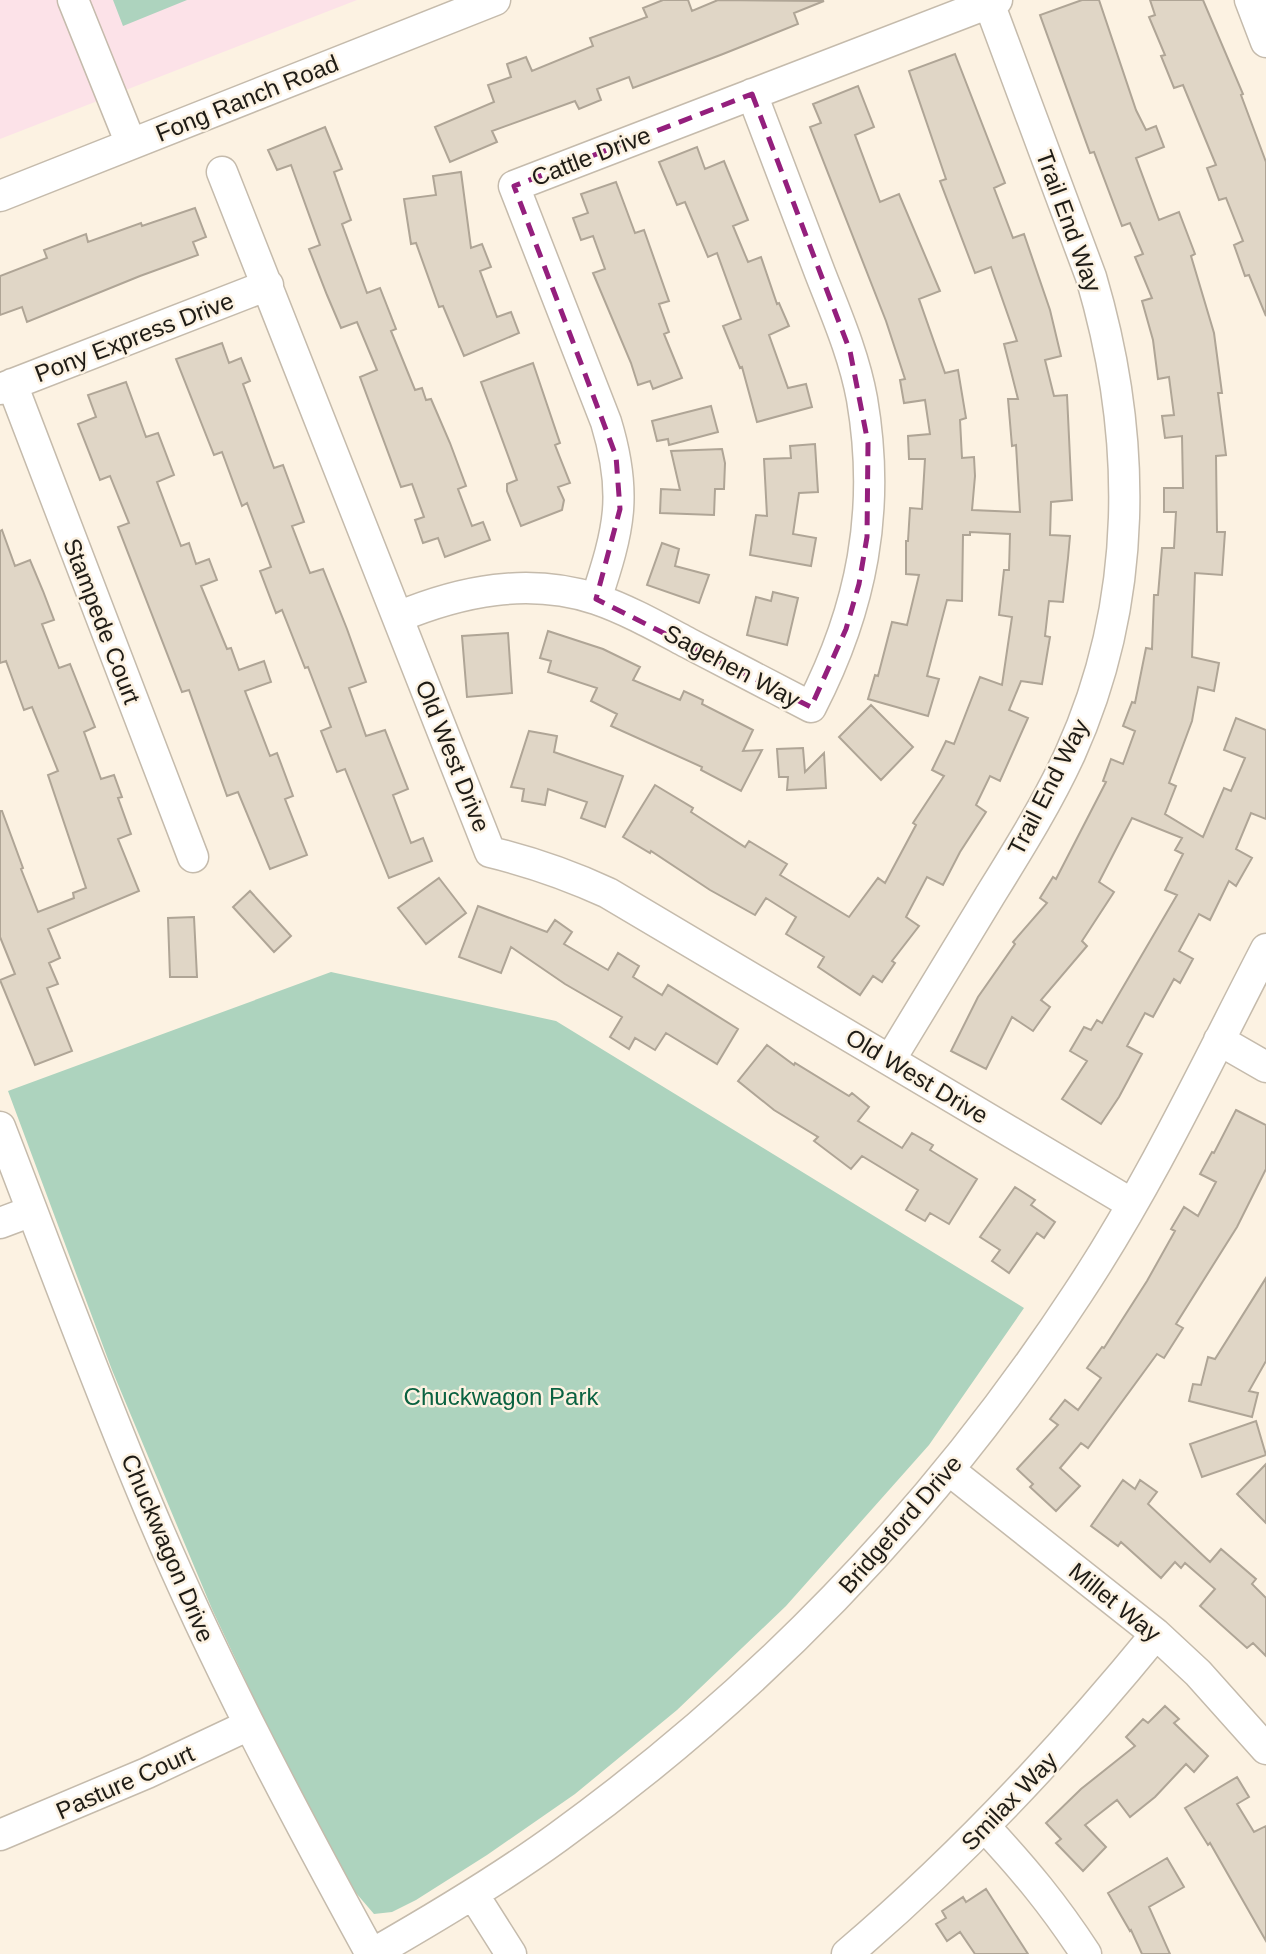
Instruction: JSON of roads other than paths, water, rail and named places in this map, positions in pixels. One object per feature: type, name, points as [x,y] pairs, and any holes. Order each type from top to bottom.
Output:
[{"type":"street","points":[[73,0],[131,144]]},
{"type":"street","name":"Fong Ranch Road","points":[[0,196],[495,0]]},
{"type":"street","points":[[1250,0],[1266,42]]},
{"type":"street","name":"Cattle Drive","points":[[596,599],[614,544],[620,509],[616,456],[606,422],[514,186],[993,2]]},
{"type":"street","name":"Trail End Way","points":[[890,1060],[1039,816],[1070,753],[1087,710],[1107,644],[1120,575],[1125,459],[1121,413],[1105,322],[993,2]]},
{"type":"street","name":"Sagehen Way","points":[[398,617],[434,602],[468,593],[504,588],[540,589],[596,599],[630,613],[811,707],[846,629],[859,584],[867,537],[868,443],[861,396],[850,351],[752,94]]},
{"type":"street","name":"Old West Drive","points":[[222,172],[490,852],[568,874],[608,893],[1132,1204]]},
{"type":"street","name":"Pony Express Drive","points":[[6,387],[268,285]]},
{"type":"street","name":"Stampede Court","points":[[6,387],[193,857]]},
{"type":"street","name":"Bridgeford Drive","points":[[371,1954],[473,1894],[577,1823],[639,1776],[719,1710],[795,1639],[868,1565],[949,1470],[1028,1366],[1079,1291],[1132,1204],[1266,949]]},
{"type":"street","points":[[1219,1040],[1266,1067]]},
{"type":"street","name":"Chuckwagon Drive","points":[[0,1127],[149,1508],[208,1641],[306,1836],[371,1954]]},
{"type":"street","points":[[0,1223],[32,1211]]},
{"type":"street","name":"Millet Way","points":[[949,1470],[1156,1634],[1198,1672],[1266,1749]]},
{"type":"street","name":"Smilax Way","points":[[847,1954],[894,1914],[985,1827],[1058,1751],[1156,1634]]},
{"type":"street","name":"Pasture Court","points":[[1,1831],[147,1773],[249,1725]]},
{"type":"street","points":[[985,1827],[1032,1877],[1086,1954]]},
{"type":"street","points":[[473,1894],[511,1954]]},
{"type":"park label","name":"Chuckwagon Park","points":[[501,1396]]}]
